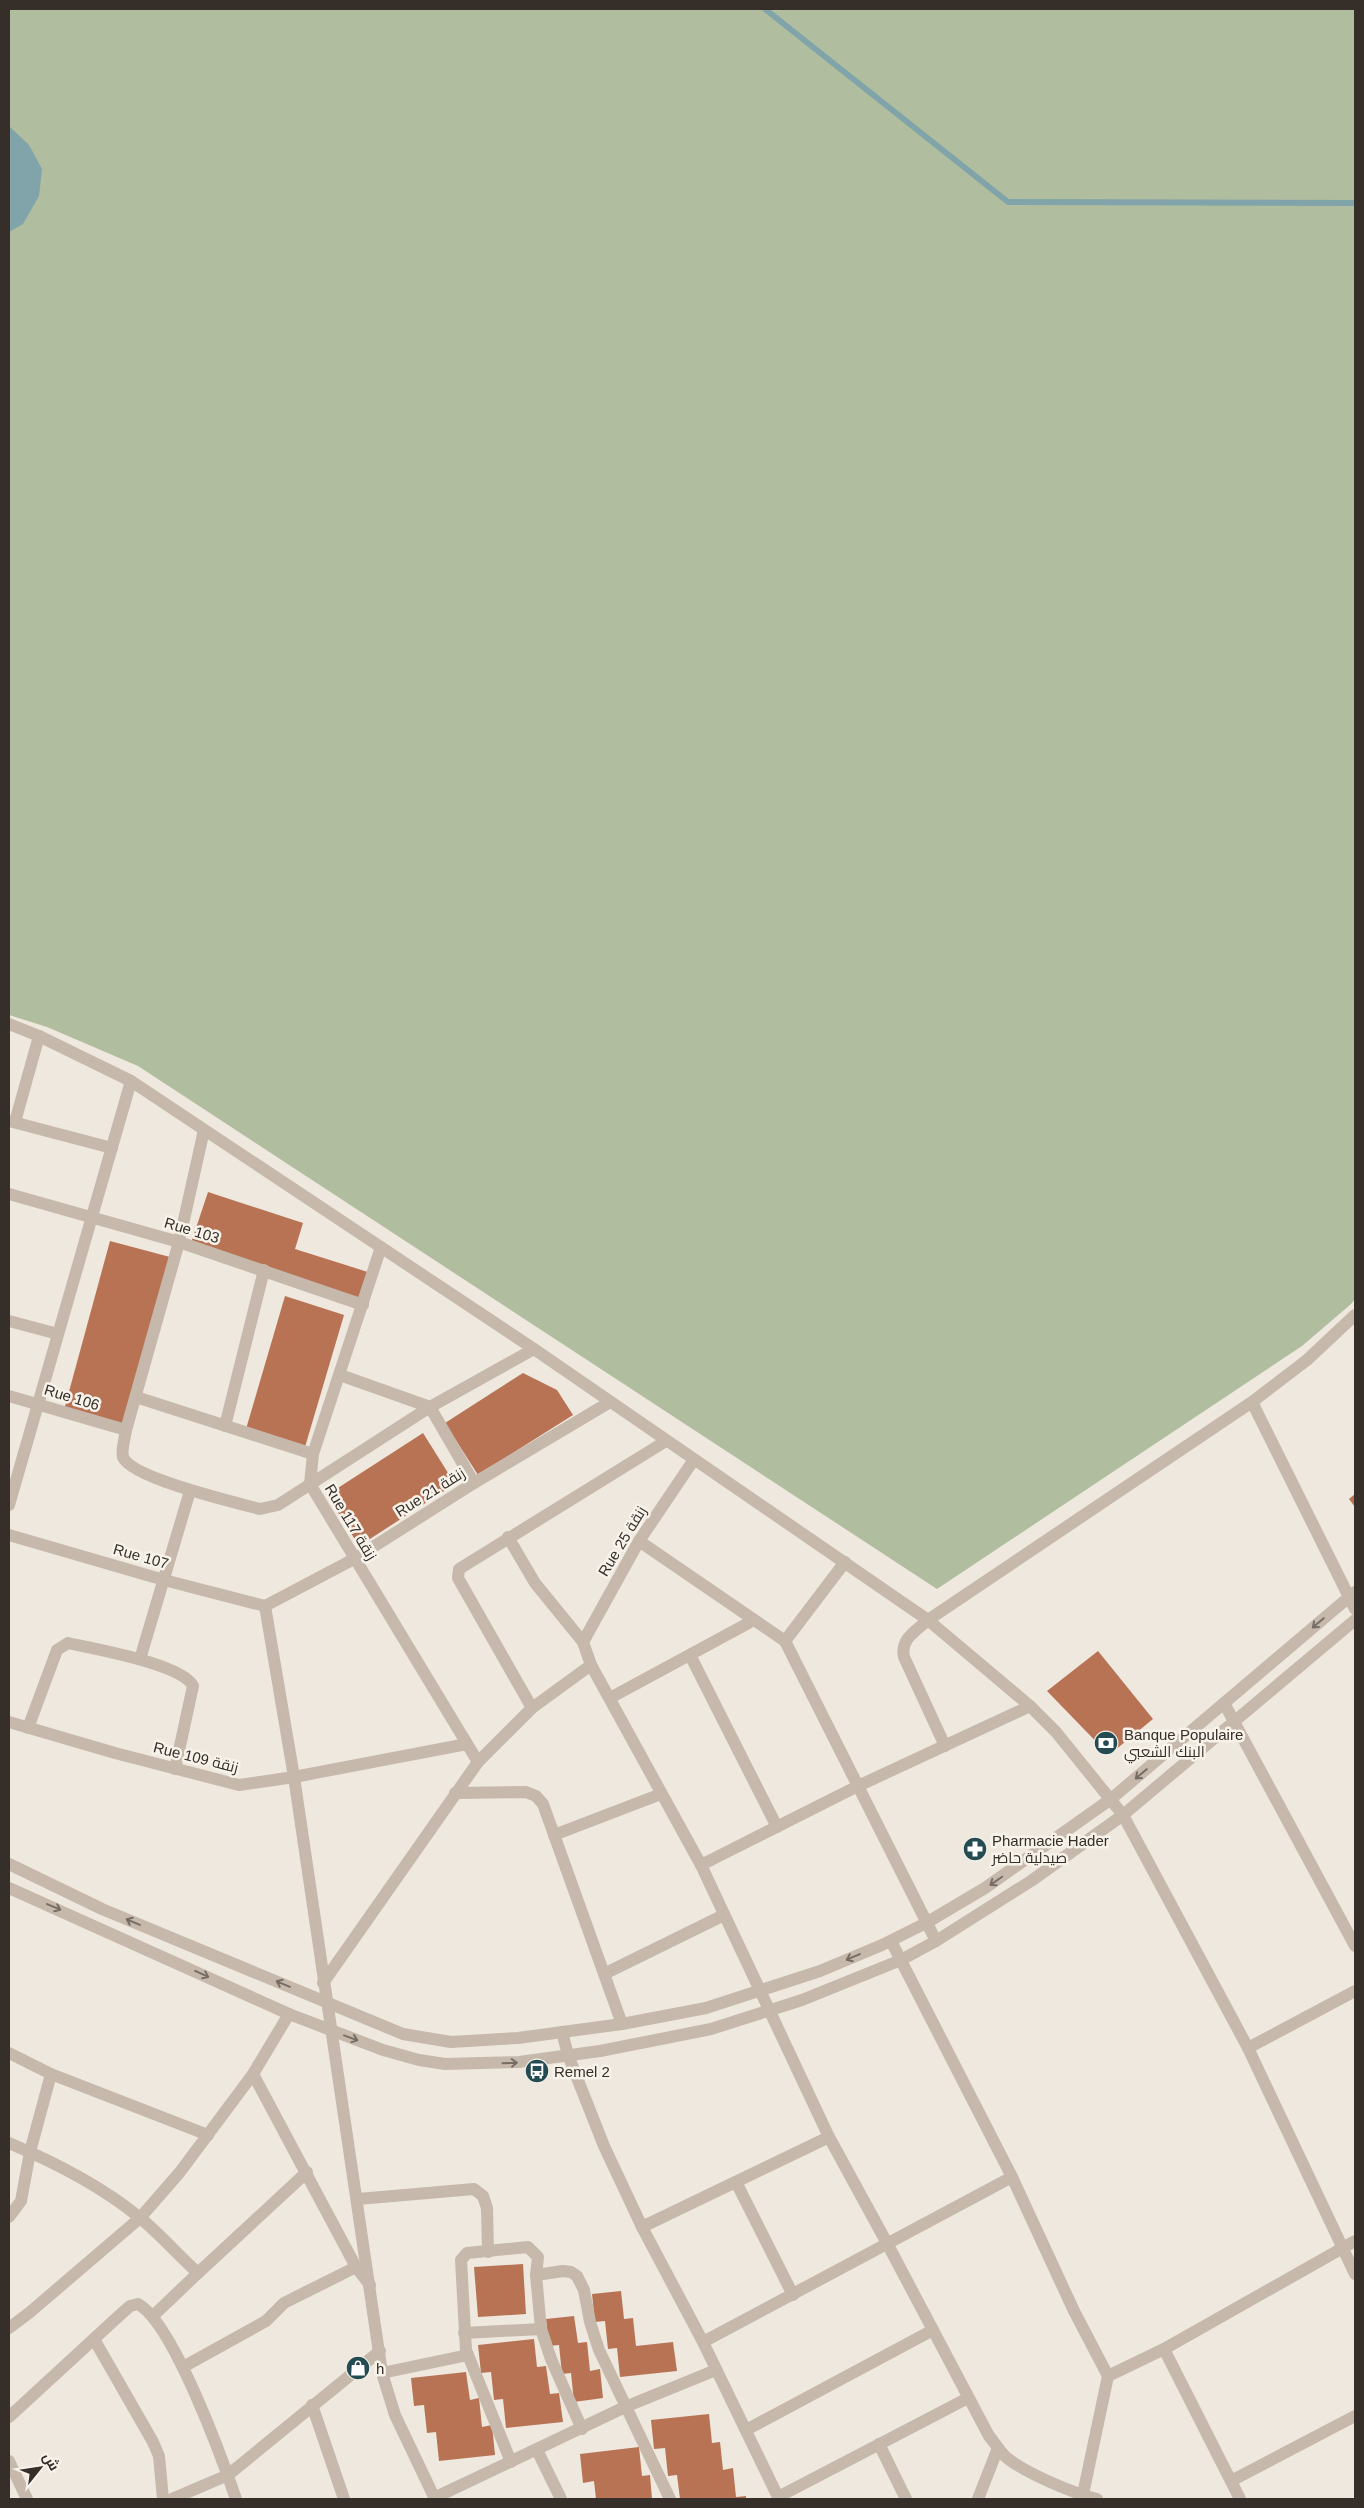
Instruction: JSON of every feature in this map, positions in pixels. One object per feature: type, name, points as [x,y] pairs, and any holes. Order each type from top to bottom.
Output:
[{"type":"street","points":[[9,1024],[39,1036],[131,1081],[534,1350],[693,1461],[789,1522],[928,1620],[1030,1706],[1056,1732],[1123,1815],[1248,2048],[1350,2244],[1355,2274]]},
{"type":"street","points":[[39,1036],[12,1121],[112,1148]]},
{"type":"street","points":[[9,1501],[131,1081]]},
{"type":"street","points":[[204,1130],[179,1242],[126,1430],[122,1453],[131,1466],[190,1491],[260,1509],[278,1505],[430,1408],[534,1350]]},
{"type":"street","name":"Rue 103","points":[[9,1194],[179,1242],[363,1305]]},
{"type":"street","name":"Rue 117 زنقة","points":[[381,1248],[313,1454],[310,1484],[478,1762]]},
{"type":"street","points":[[224,1426],[264,1270]]},
{"type":"street","points":[[945,1746],[904,1657],[902,1647],[904,1642],[928,1620],[1252,1402],[1307,1360],[1355,1315]]},
{"type":"street","points":[[9,1322],[58,1334]]},
{"type":"street","points":[[340,1375],[430,1408],[474,1483]]},
{"type":"street","name":"Rue 106","points":[[9,1396],[126,1430]]},
{"type":"street","points":[[136,1396],[313,1454]]},
{"type":"street","name":"Rue 21 زنقة","points":[[264,1606],[354,1559],[474,1483],[610,1402]]},
{"type":"street","points":[[1252,1402],[1352,1594],[1355,1609]]},
{"type":"street","points":[[532,1708],[457,1573],[462,1566],[666,1441]]},
{"type":"street","name":"Rue 25 زنقة","points":[[583,1642],[639,1541],[693,1461]]},
{"type":"street","points":[[140,1659],[190,1491]]},
{"type":"street","name":"Rue 107","points":[[9,1534],[164,1580],[264,1606]]},
{"type":"street","points":[[508,1537],[535,1583],[583,1642],[591,1664],[701,1865],[829,2138],[989,2436],[1006,2457],[1021,2467],[1082,2497],[1097,2499]]},
{"type":"street","points":[[639,1541],[785,1641],[936,1941]]},
{"type":"street","points":[[785,1641],[845,1562]]},
{"type":"street","points":[[9,1864],[102,1909],[328,2003],[403,2034],[436,2041],[477,2042],[562,2032],[622,2024],[706,2008],[820,1971],[926,1923],[985,1888],[1110,1799],[1352,1594]]},
{"type":"street","points":[[264,1606],[294,1777],[323,1983],[328,2003],[330,2030],[358,2199],[382,2373],[395,2415],[434,2499],[625,2407],[716,2370]]},
{"type":"street","points":[[610,1698],[754,1620]]},
{"type":"street","points":[[9,1888],[88,1921],[289,2014],[419,2060],[445,2064],[519,2062],[600,2051],[711,2029],[771,2011],[840,1986],[901,1960],[936,1941],[1031,1881],[1123,1815],[1355,1620]]},
{"type":"street","points":[[28,1728],[57,1650],[62,1645],[68,1643],[140,1659],[185,1676],[193,1686],[176,1769]]},
{"type":"street","points":[[690,1655],[776,1827]]},
{"type":"street","points":[[323,1983],[478,1762],[532,1708],[591,1664]]},
{"type":"street","points":[[1224,1703],[1355,1946]]},
{"type":"street","points":[[701,1865],[858,1786],[1030,1706]]},
{"type":"street","name":"Rue 109 زنقة","points":[[9,1722],[239,1785],[294,1777],[467,1744]]},
{"type":"street","points":[[455,1793],[531,1793],[543,1804],[622,2024]]},
{"type":"street","points":[[554,1835],[661,1794]]},
{"type":"street","points":[[604,1974],[724,1915]]},
{"type":"street","points":[[891,1940],[1012,2177],[1074,2311],[1108,2376],[1082,2497]]},
{"type":"street","points":[[1248,2048],[1355,1991]]},
{"type":"street","points":[[9,2328],[140,2218],[180,2172],[253,2074],[289,2014]]},
{"type":"street","points":[[562,2032],[568,2055],[604,2146],[642,2227],[703,2342],[779,2498],[968,2398]]},
{"type":"street","points":[[9,2053],[51,2074],[208,2135]]},
{"type":"street","points":[[9,2217],[21,2201],[30,2152],[51,2074]]},
{"type":"street","points":[[253,2074],[356,2267],[370,2285]]},
{"type":"street","points":[[642,2227],[829,2138]]},
{"type":"street","points":[[9,2143],[30,2152],[106,2193],[140,2218],[198,2273]]},
{"type":"street","points":[[153,2316],[307,2172]]},
{"type":"street","points":[[703,2342],[888,2245],[1012,2177]]},
{"type":"street","points":[[736,2182],[793,2295]]},
{"type":"street","points":[[358,2199],[474,2190],[483,2196],[487,2208],[488,2252]]},
{"type":"street","points":[[1108,2376],[1164,2349],[1350,2244]]},
{"type":"street","points":[[511,2462],[468,2356],[464,2333],[461,2260],[470,2252],[488,2252],[528,2247],[538,2257],[536,2276],[541,2328],[551,2359],[582,2429]]},
{"type":"street","points":[[183,2367],[266,2321],[284,2303],[356,2267]]},
{"type":"street","points":[[536,2276],[563,2271],[571,2272],[577,2276],[584,2290],[590,2322],[599,2350],[670,2499]]},
{"type":"street","points":[[9,2417],[134,2304],[142,2306],[153,2316],[183,2367],[236,2499]]},
{"type":"street","points":[[464,2333],[541,2328]]},
{"type":"street","points":[[746,2430],[933,2330]]},
{"type":"street","points":[[94,2339],[157,2450],[163,2499]]},
{"type":"street","points":[[1164,2349],[1240,2499]]},
{"type":"street","points":[[172,2499],[228,2476],[380,2351]]},
{"type":"street","points":[[382,2373],[468,2356]]},
{"type":"street","points":[[312,2405],[344,2499]]},
{"type":"street","points":[[1231,2481],[1355,2416]]},
{"type":"street","points":[[879,2444],[906,2499]]},
{"type":"street","points":[[978,2499],[998,2448]]},
{"type":"street","points":[[537,2450],[561,2499]]},
{"type":"street","points":[[9,2461],[27,2499]]},
{"type":"green space","points":[[9,9],[1355,9],[1355,1299],[1351,1304],[1302,1346],[937,1589],[138,1066],[47,1027],[9,1015]]},
{"type":"water","points":[[9,126],[29,145],[42,169],[39,196],[23,224],[9,232]]},
{"type":"building","points":[[208,1192],[303,1223],[295,1249],[371,1273],[362,1299],[191,1243]]},
{"type":"building","points":[[110,1241],[170,1257],[124,1427],[64,1410]]},
{"type":"building","points":[[285,1296],[344,1315],[305,1447],[246,1429]]},
{"type":"building","points":[[523,1373],[557,1390],[573,1415],[478,1475],[445,1423]]},
{"type":"building","points":[[423,1433],[455,1484],[359,1546],[327,1495]]},
{"type":"building","points":[[1355,1494],[1355,1507],[1349,1499]]},
{"type":"building","points":[[1098,1651],[1153,1719],[1109,1755],[1047,1691]]},
{"type":"building","points":[[523,2264],[526,2314],[478,2317],[474,2267]]},
{"type":"building","points":[[621,2291],[624,2319],[633,2318],[636,2346],[673,2342],[677,2371],[620,2377],[617,2348],[608,2349],[605,2321],[595,2322],[592,2294]]},
{"type":"building","points":[[574,2316],[578,2343],[587,2342],[590,2371],[600,2369],[603,2398],[574,2402],[571,2373],[562,2374],[559,2345],[549,2346],[546,2319]]},
{"type":"building","points":[[534,2339],[537,2367],[546,2366],[550,2394],[559,2393],[563,2422],[506,2428],[503,2399],[494,2400],[491,2372],[481,2373],[478,2345]]},
{"type":"building","points":[[466,2372],[470,2400],[479,2398],[482,2427],[492,2425],[495,2455],[439,2461],[436,2432],[427,2433],[424,2405],[414,2406],[411,2378]]},
{"type":"building","points":[[709,2414],[712,2443],[720,2442],[723,2470],[733,2468],[736,2497],[746,2496],[746,2499],[680,2499],[677,2475],[668,2476],[665,2448],[654,2449],[651,2420]]},
{"type":"building","points":[[639,2447],[642,2476],[650,2475],[652,2499],[596,2499],[594,2481],[583,2483],[580,2454]]},
{"type":"waterway","points":[[765,9],[1008,202],[1355,203]]},
{"type":"place","name":"Banque Populaire البنك الشعبي","points":[[1106,1743]]},
{"type":"place","name":"Pharmacie Hader صيدلية حاضر","points":[[975,1849]]},
{"type":"place","name":"Remel 2","points":[[537,2071]]},
{"type":"place","name":"h","points":[[358,2368]]}]
